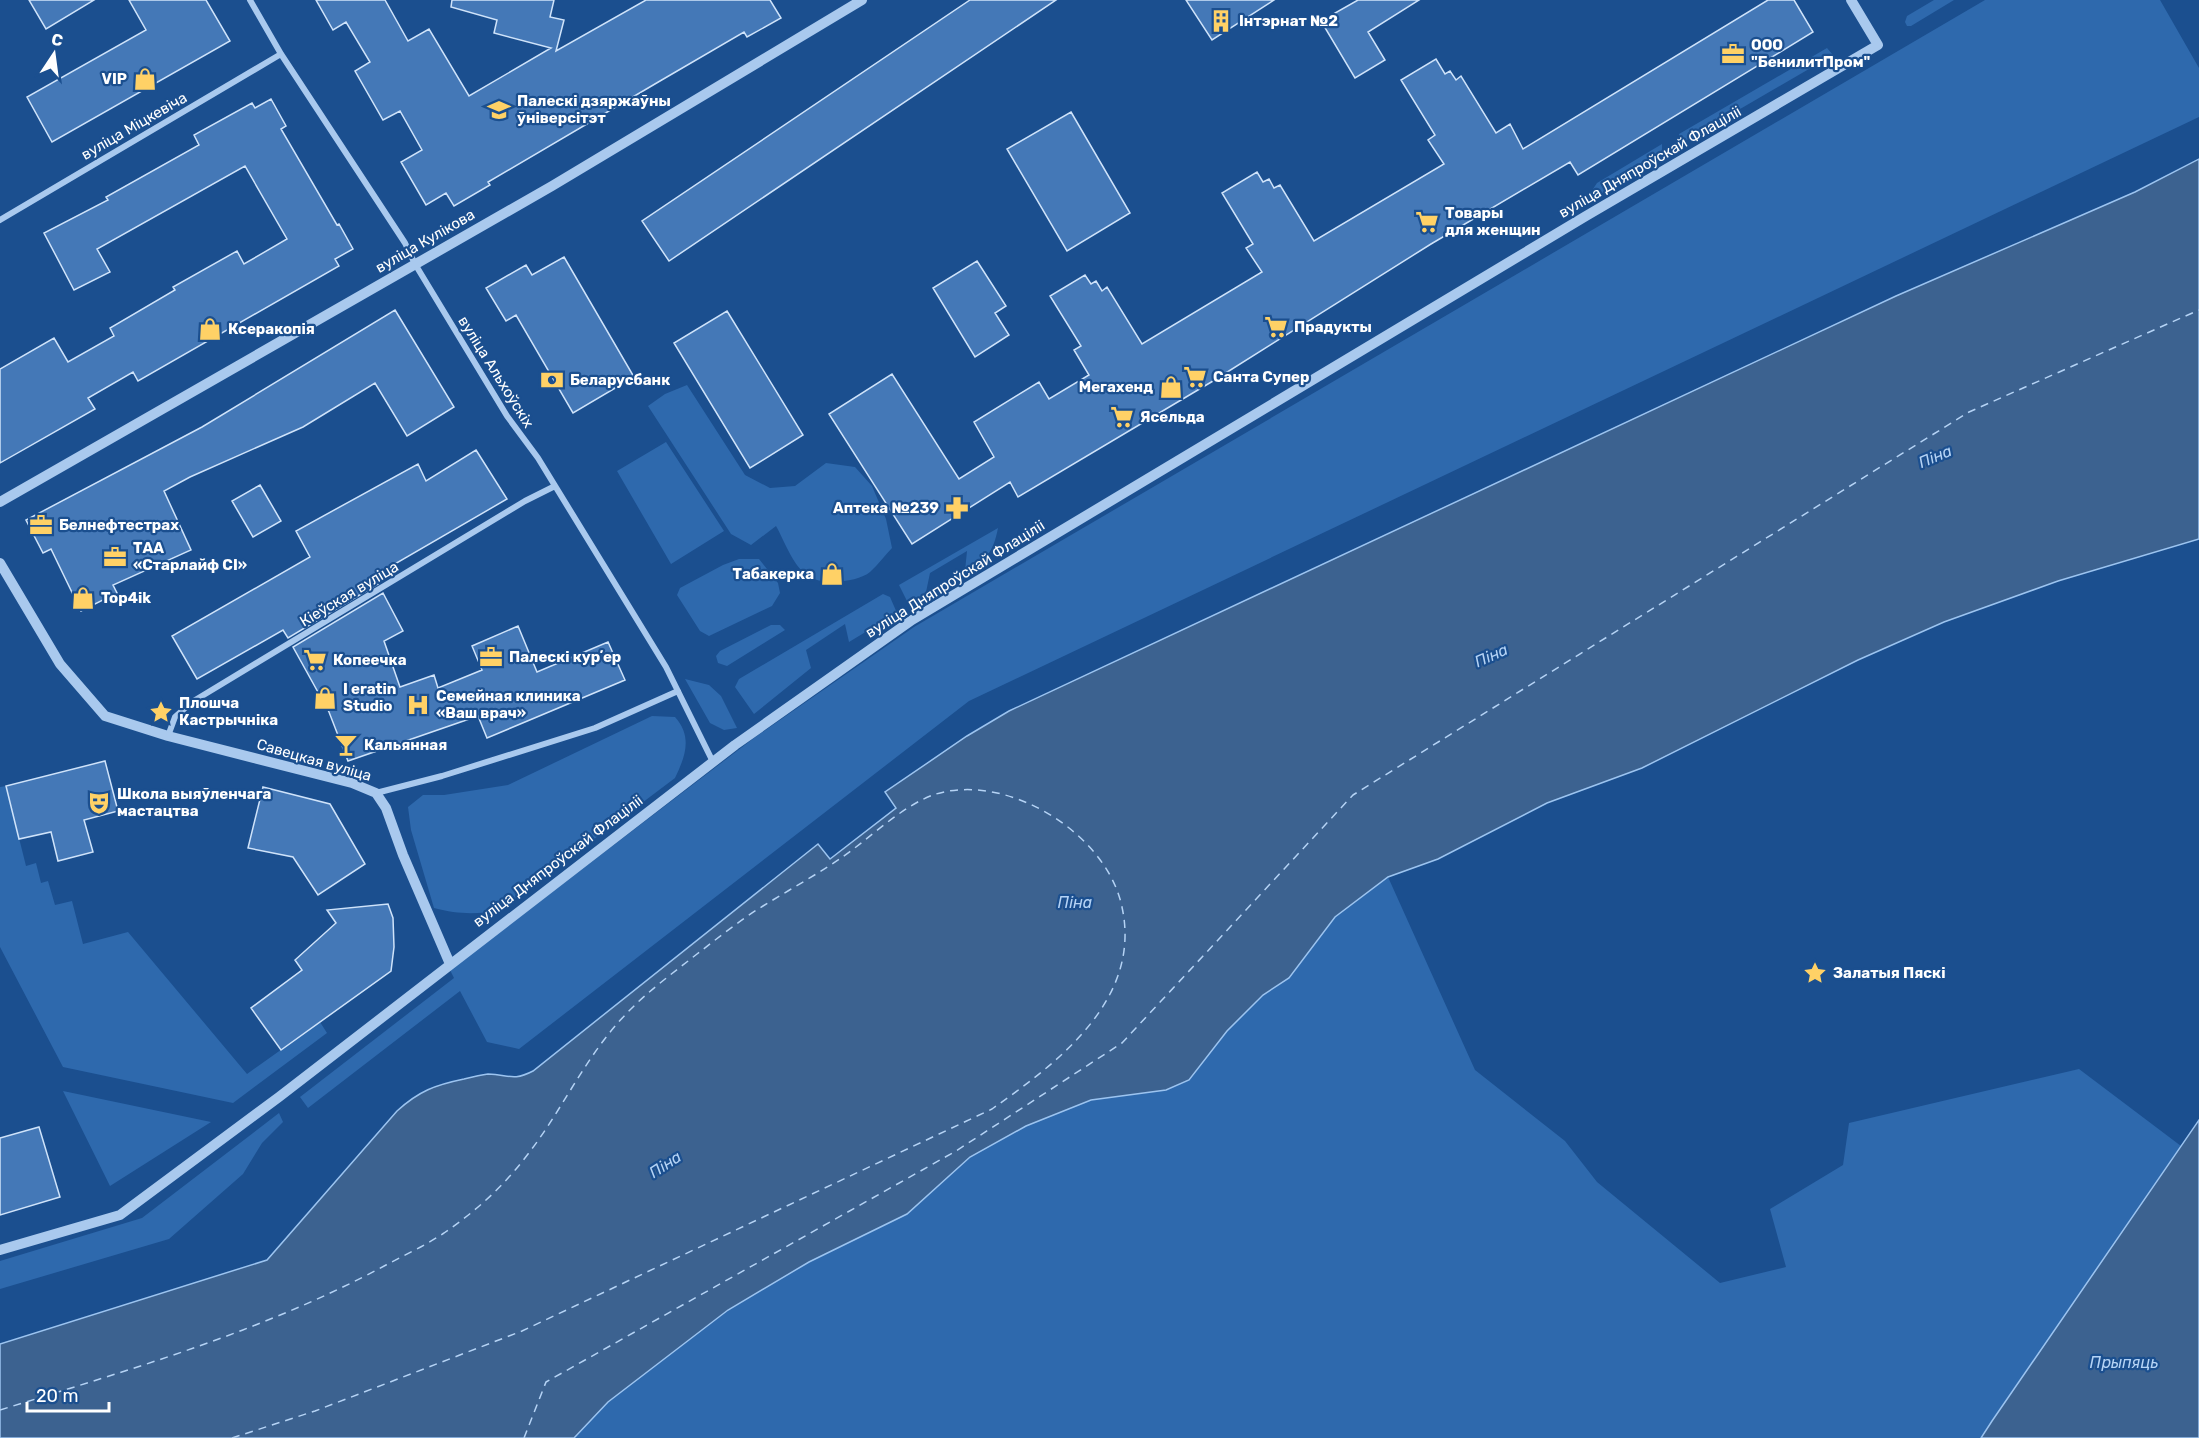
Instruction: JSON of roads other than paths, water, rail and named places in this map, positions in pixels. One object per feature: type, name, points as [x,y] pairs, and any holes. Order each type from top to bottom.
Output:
[{"type":"street","name":"вуліца Альхоўскіх","points":[[250,0],[281,54],[405,243],[415,264],[507,416],[555,486],[666,667],[713,762]]},
{"type":"street","name":"вуліца Кулікова","points":[[0,502],[552,186],[862,0]]},
{"type":"street","name":"вуліца Дняпроўскай Флаціліі","points":[[0,1250],[120,1215],[279,1097],[713,762],[912,620],[1575,222],[1878,45],[1851,0]]},
{"type":"street","name":"вуліца Міцкевіча","points":[[0,220],[281,54]]},
{"type":"street","name":"Кіеўская вуліца","points":[[168,736],[175,717],[192,702],[525,501],[555,486]]},
{"type":"street","name":"Савецкая вуліца","points":[[0,563],[60,664],[105,716],[168,736],[352,783],[376,793],[386,808],[403,855],[450,964]]},
{"type":"street","points":[[376,793],[442,776],[595,728],[678,691]]},
{"type":"water","name":"Піна","points":[[2199,159],[2199,539],[2058,581],[1944,622],[1858,660],[1642,768],[1547,803],[1438,859],[1388,877],[1335,917],[1289,978],[1263,995],[1227,1031],[1189,1080],[1166,1090],[1091,1100],[1026,1126],[970,1157],[907,1214],[809,1262],[728,1310],[608,1402],[574,1438],[0,1438],[0,1344],[267,1260],[397,1111],[413,1098],[436,1086],[454,1081],[488,1074],[515,1077],[533,1071],[818,844],[830,859],[896,808],[885,792],[967,736],[1009,711],[1896,296],[2135,192]]},
{"type":"water","name":"Прыпяць","points":[[2199,1120],[2199,1438],[1981,1438],[1992,1421]]},
{"type":"place","name":"Інтэрнат №2","points":[[1221,21]]},
{"type":"place","name":"ООО \"БенилитПром\"","points":[[1733,54]]},
{"type":"place","name":"VIP","points":[[145,79]]},
{"type":"place","name":"Палескі дзяржаўны ўніверсітэт","points":[[499,110]]},
{"type":"place","name":"Товары для женщин","points":[[1427,222]]},
{"type":"place","name":"Прадукты","points":[[1276,327]]},
{"type":"place","name":"Ксеракопія","points":[[210,329]]},
{"type":"place","name":"Санта Супер","points":[[1195,377]]},
{"type":"place","name":"Беларусбанк","points":[[552,380]]},
{"type":"place","name":"Мегахенд","points":[[1171,387]]},
{"type":"place","name":"Ясельда","points":[[1122,417]]},
{"type":"place","name":"Аптека №239","points":[[957,508]]},
{"type":"place","name":"Белнефтестрах","points":[[41,525]]},
{"type":"place","name":"ТАА «Старлайф СІ»","points":[[115,557]]},
{"type":"place","name":"Табакерка","points":[[832,574]]},
{"type":"place","name":"Top4ik","points":[[83,598]]},
{"type":"place","name":"Палескі курʼер","points":[[491,657]]},
{"type":"place","name":"Копеечка","points":[[315,660]]},
{"type":"place","name":"I eratin Studio","points":[[325,698]]},
{"type":"place","name":"Семейная клиника «Ваш врач»","points":[[418,705]]},
{"type":"place","name":"Плошча Кастрычніка","points":[[161,712]]},
{"type":"place","name":"Кальянная","points":[[346,745]]},
{"type":"place","name":"Школа выяўленчага мастацтва","points":[[99,803]]},
{"type":"place","name":"Залатыя Пяскі","points":[[1815,973]]}]
